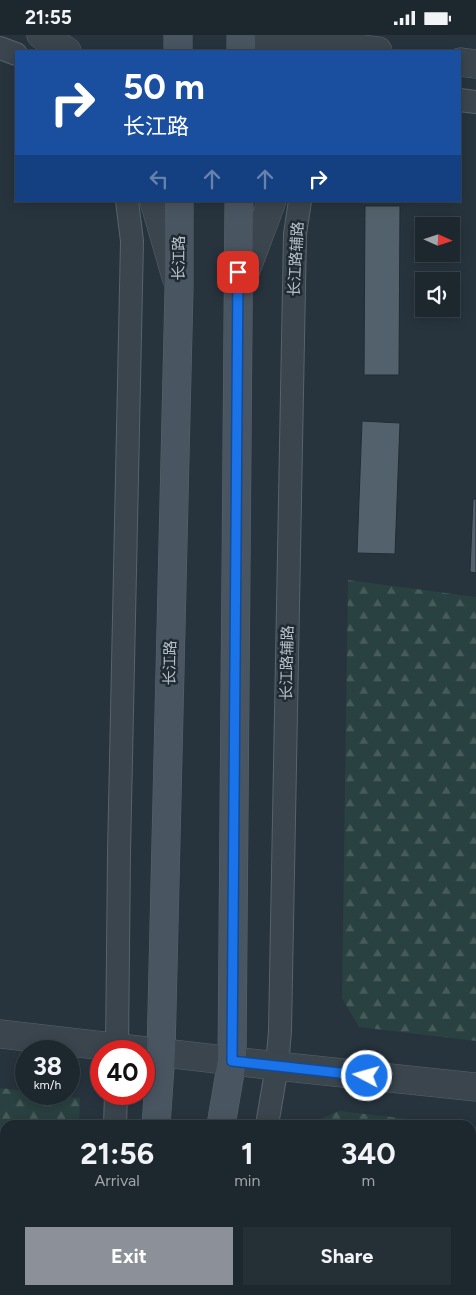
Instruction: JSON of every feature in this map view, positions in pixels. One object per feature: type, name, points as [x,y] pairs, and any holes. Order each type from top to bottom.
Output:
[{"type":"main road","points":[[178,35],[178,50]]},
{"type":"main road","points":[[241,35],[241,50]]},
{"type":"main road","name":"长江路","points":[[156,1120],[161,1053],[179,289],[179,202]]},
{"type":"main road","points":[[222,1120],[232,1061],[239,202]]},
{"type":"street","points":[[41,35],[65,50]]},
{"type":"street","points":[[251,35],[370,50]]},
{"type":"street","points":[[0,48],[15,54]]},
{"type":"street","points":[[461,62],[476,64]]},
{"type":"street","points":[[461,100],[476,102]]},
{"type":"street","points":[[117,1040],[119,853],[132,241],[127,202]]},
{"type":"street","points":[[154,202],[179,289]]},
{"type":"street","points":[[238,290],[272,202]]},
{"type":"street","name":"长江路辅路","points":[[268,1120],[277,1066],[280,1031],[295,234],[300,202]]},
{"type":"street","points":[[0,1034],[90,1046]]},
{"type":"street","points":[[155,1052],[476,1087]]},
{"type":"street","points":[[115,1120],[116,1105]]},
{"type":"green space","points":[[348,580],[476,597],[476,1041],[359,1027],[342,998]]},
{"type":"green space","points":[[0,1088],[15,1090],[15,1105],[80,1105],[79,1120],[0,1120]]},
{"type":"green space","points":[[339,1111],[417,1120],[318,1120]]},
{"type":"building","points":[[365,206],[400,206],[399,375],[364,375]]},
{"type":"building","points":[[362,421],[400,423],[395,554],[357,553]]},
{"type":"building","points":[[473,499],[476,499],[476,573],[470,572]]},
{"type":"route","points":[[238,272],[232,1061],[367,1076]]}]
